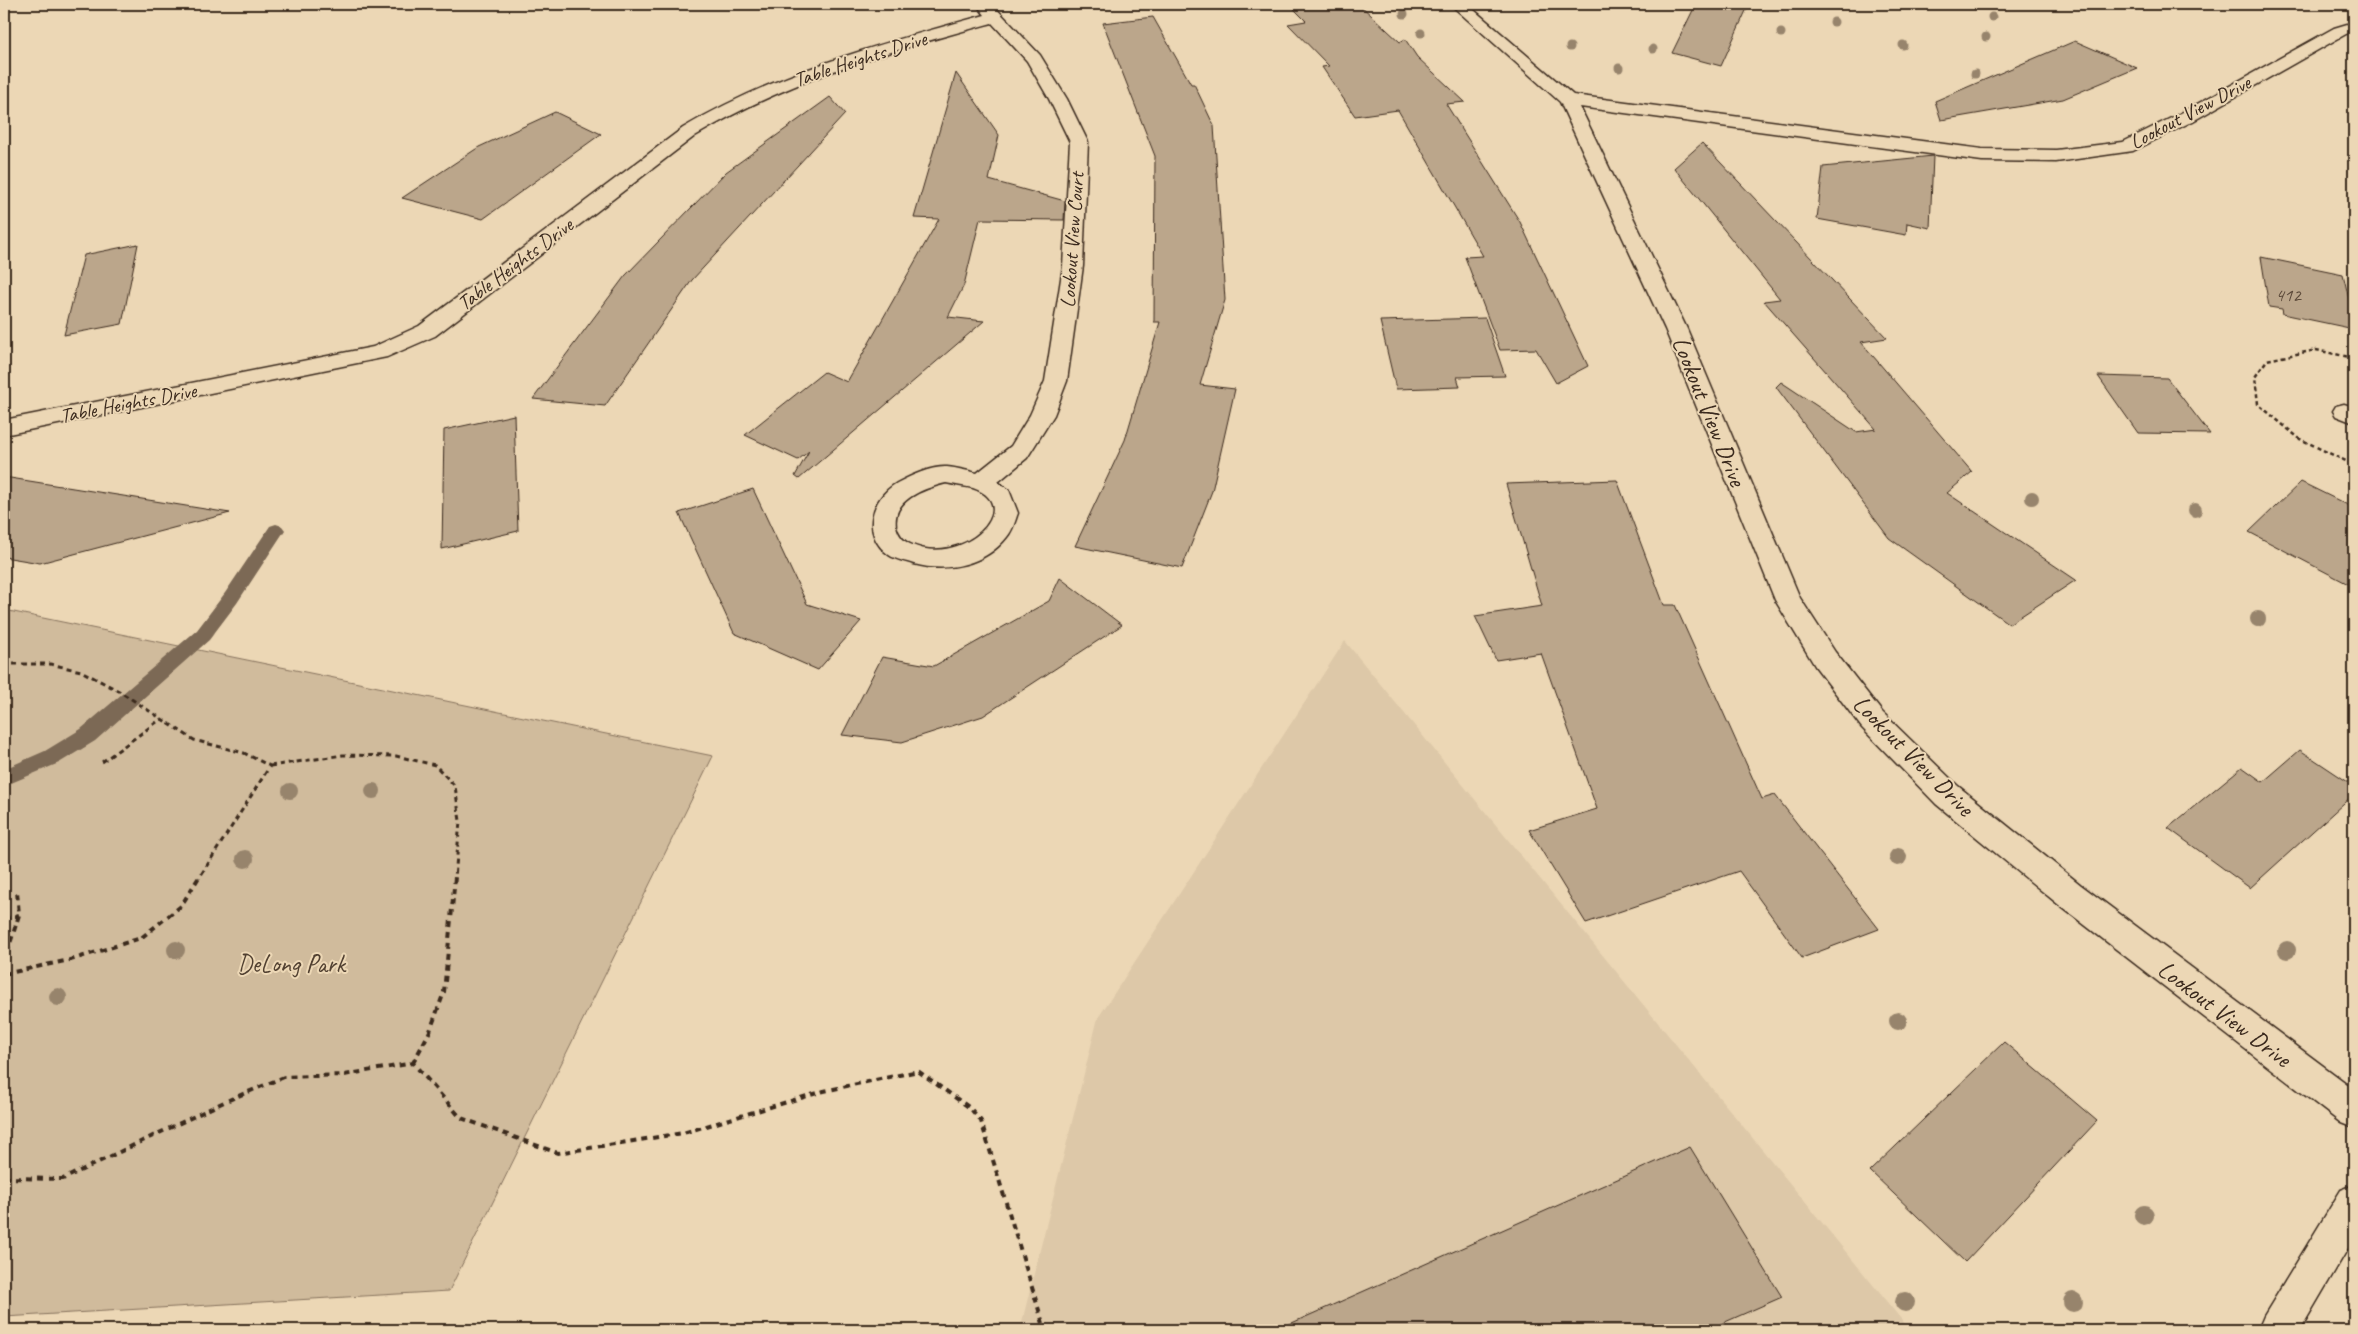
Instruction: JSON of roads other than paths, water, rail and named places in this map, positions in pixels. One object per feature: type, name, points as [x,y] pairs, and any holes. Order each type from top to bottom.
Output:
[{"type":"street","name":"Lookout View Drive","points":[[1458,4],[1568,100],[1676,329],[1788,600],[1825,659],[1872,720],[1947,795],[2047,876],[2354,1110]]},
{"type":"street","name":"Table Heights Drive","points":[[4,428],[379,352],[427,331],[714,115],[763,92],[866,53],[989,10]]},
{"type":"street","name":"Lookout View Court","points":[[984,481],[1019,452],[1042,415],[1056,381],[1074,266],[1079,142],[1058,99],[1034,60],[989,10]]},
{"type":"street","name":"Lookout View Drive","points":[[1568,100],[1982,155],[2056,156],[2127,147],[2187,117],[2340,31],[2354,27]]},
{"type":"street","points":[[946,475],[966,476],[984,481],[997,490],[1004,502],[1006,515],[1001,529],[991,542],[975,552],[956,558],[935,560],[915,557],[900,550],[888,539],[883,525],[885,511],[893,497],[908,486],[926,478],[946,475]]},
{"type":"street","points":[[2278,1330],[2354,1202]]},
{"type":"waterway","points":[[4,778],[52,757],[88,735],[151,678],[203,635],[231,598],[276,530]]},
{"type":"park label","name":"DeLong Park","points":[[291,963]]}]
